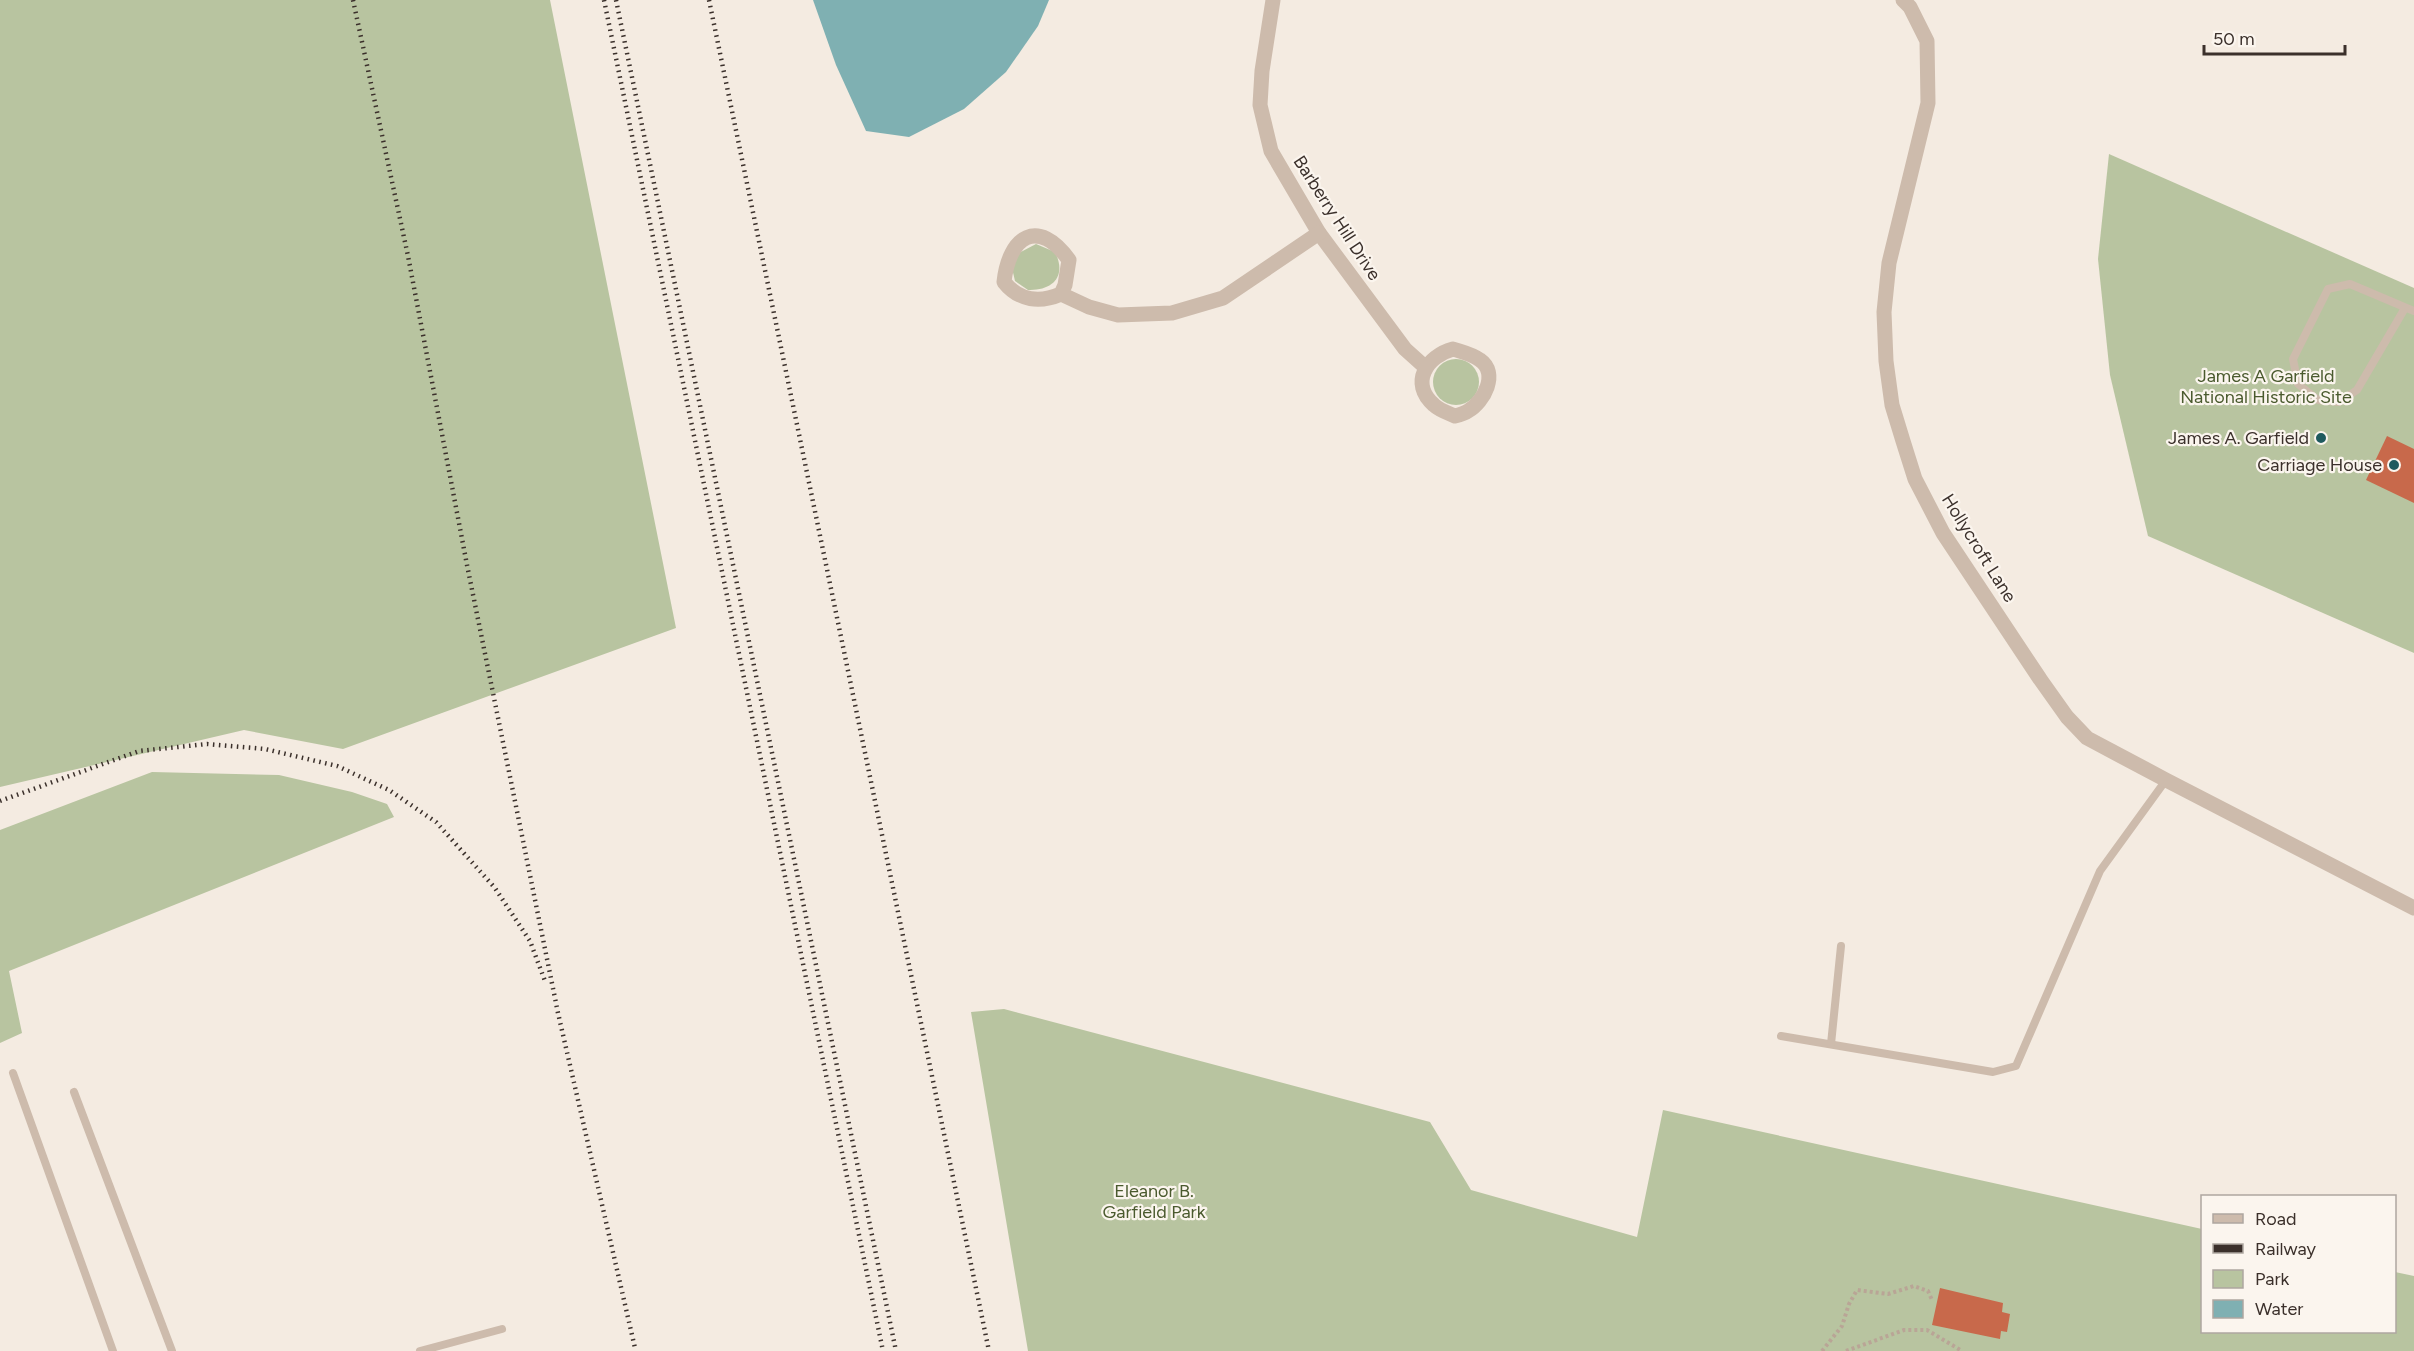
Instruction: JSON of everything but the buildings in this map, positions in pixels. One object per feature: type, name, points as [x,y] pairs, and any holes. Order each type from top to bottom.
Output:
[{"type":"street","name":"Barberry Hill Drive","points":[[1273,0],[1262,71],[1260,105],[1271,151],[1319,233],[1405,349],[1425,367]]},
{"type":"street","name":"Hollycroft Lane","points":[[1903,0],[1910,7],[1928,41],[1928,103],[1889,263],[1884,312],[1886,361],[1892,405],[1912,470],[1943,533],[2067,717],[2087,738],[2414,908]]},
{"type":"street","points":[[1061,294],[1089,308],[1118,315],[1172,313],[1223,298],[1319,233]]},
{"type":"street","points":[[1031,235],[1052,241],[1069,260],[1061,294],[1045,301],[1027,298],[1011,291],[1004,282],[1011,255],[1015,246],[1023,239],[1031,235]]},
{"type":"street","points":[[1453,349],[1482,361],[1488,373],[1488,386],[1482,399],[1469,411],[1455,416],[1434,405],[1425,393],[1421,378],[1425,367],[1440,353],[1453,349]]},
{"type":"lane","points":[[2404,308],[2356,390],[2339,402],[2318,400],[2298,384],[2293,359],[2328,289],[2350,284],[2414,311]]},
{"type":"lane","points":[[1781,1036],[1993,1072],[2016,1066],[2100,871],[2166,780]]},
{"type":"lane","points":[[1831,1044],[1841,946]]},
{"type":"lane","points":[[13,1073],[113,1351]]},
{"type":"lane","points":[[74,1092],[172,1351]]},
{"type":"lane","points":[[420,1351],[502,1329]]},
{"type":"path","points":[[1822,1351],[1842,1326],[1849,1304],[1857,1290],[1888,1294],[1914,1286],[1928,1291],[1932,1300]]},
{"type":"path","points":[[1846,1351],[1904,1330],[1927,1330],[1962,1351]]},
{"type":"green space","points":[[0,0],[550,0],[676,628],[343,749],[244,730],[0,787]]},
{"type":"green space","name":"James A Garfield National Historic Site","points":[[2109,154],[2414,288],[2414,653],[2148,536],[2110,375],[2098,259]]},
{"type":"green space","points":[[1036,244],[1055,252],[1059,268],[1058,275],[1051,285],[1037,290],[1028,290],[1015,281],[1012,268],[1017,254]]},
{"type":"green space","points":[[1456,359],[1472,366],[1479,382],[1472,398],[1456,405],[1440,398],[1433,382],[1440,366]]},
{"type":"green space","points":[[152,772],[279,775],[352,792],[387,804],[394,817],[9,971],[22,1033],[0,1043],[0,830]]},
{"type":"green space","name":"Eleanor B. Garfield Park","points":[[1004,1009],[1430,1122],[1471,1190],[1637,1237],[1663,1110],[2201,1229],[2201,1333],[2396,1333],[2396,1272],[2414,1276],[2414,1351],[1028,1351],[971,1012]]},
{"type":"water","points":[[813,0],[1049,0],[1038,26],[1006,72],[964,109],[909,137],[866,131],[836,65]]},
{"type":"railway","points":[[353,0],[408,256],[467,565],[558,1013],[635,1348]]},
{"type":"railway","points":[[604,0],[883,1351]]},
{"type":"railway","points":[[616,0],[896,1351]]},
{"type":"railway","points":[[709,0],[989,1351]]},
{"type":"railway","points":[[0,801],[139,751],[207,744],[265,749],[337,766],[389,790],[436,822],[495,888],[530,941],[545,981]]},
{"type":"place","name":"James A. Garfield","points":[[2321,438]]},
{"type":"place","name":"Carriage House","points":[[2394,465]]}]
